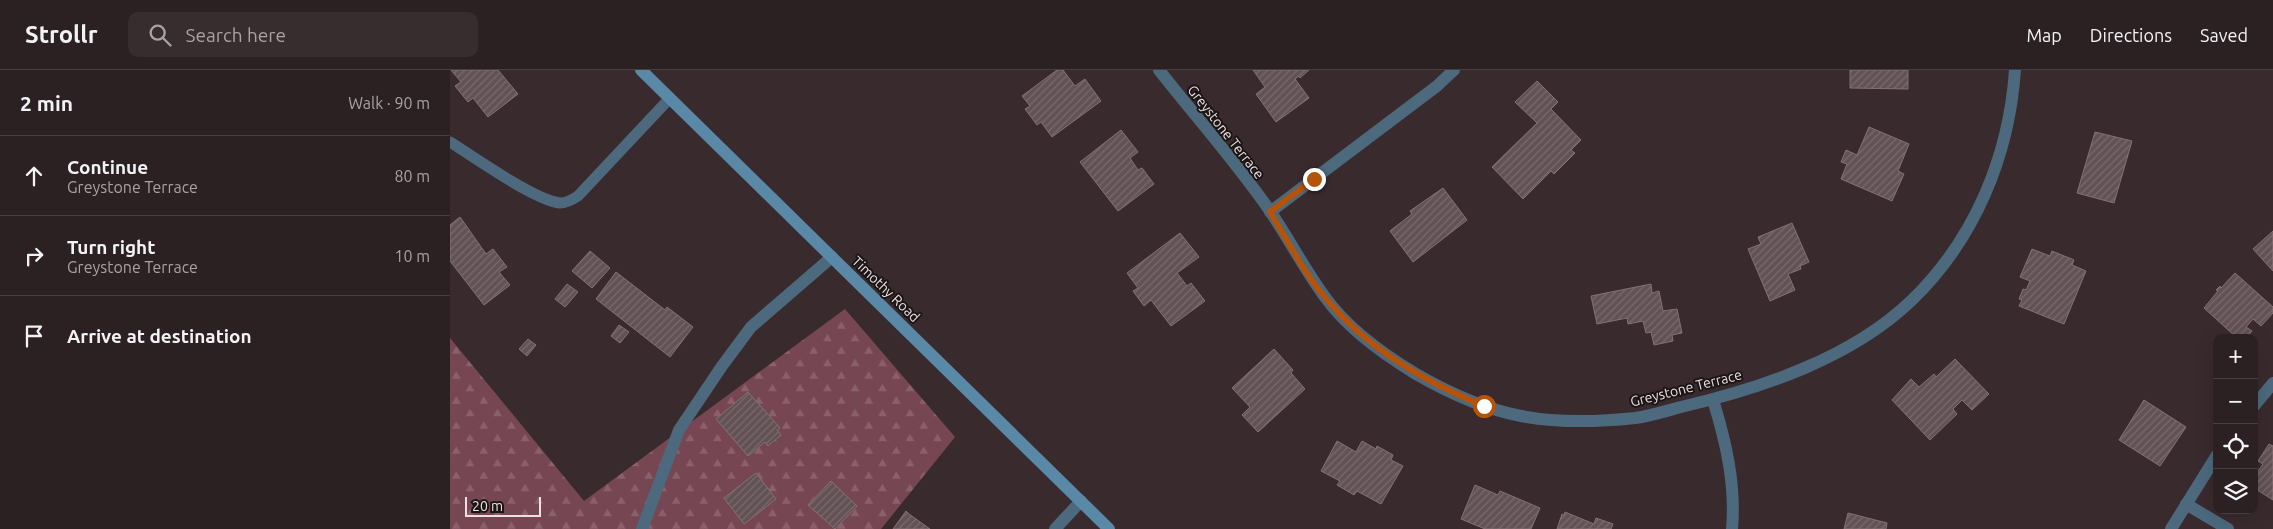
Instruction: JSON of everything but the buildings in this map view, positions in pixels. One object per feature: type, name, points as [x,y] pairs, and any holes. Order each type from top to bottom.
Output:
[{"type":"main road","name":"Timothy Road","points":[[641,70],[1109,529]]},
{"type":"street","name":"Greystone Terrace","points":[[1159,70],[1270,212],[1327,300],[1353,328],[1407,368],[1449,391],[1484,406],[1521,416],[1559,420],[1638,418],[1713,400],[1779,378],[1848,346],[1879,327],[1912,300],[1958,245],[1977,212],[1993,177],[2005,141],[2012,103],[2015,70]]},
{"type":"street","points":[[1270,212],[1437,86],[1454,70]]},
{"type":"street","points":[[642,529],[679,430],[722,366],[751,327],[832,257]]},
{"type":"street","points":[[2258,401],[2273,383]]},
{"type":"street","points":[[1713,400],[1725,438],[1731,480],[1732,529]]},
{"type":"street","points":[[2171,529],[2213,461]]},
{"type":"street","points":[[1055,529],[1081,501]]},
{"type":"street","points":[[2186,504],[2228,529]]},
{"type":"lane","points":[[450,142],[502,175],[537,194],[558,203],[568,202],[578,196],[670,98]]},
{"type":"green space","points":[[845,309],[955,437],[881,529],[450,529],[450,338],[584,501]]},
{"type":"route","points":[[1314,179],[1270,212],[1327,300],[1353,328],[1383,352],[1415,373],[1449,391],[1484,406]]}]
